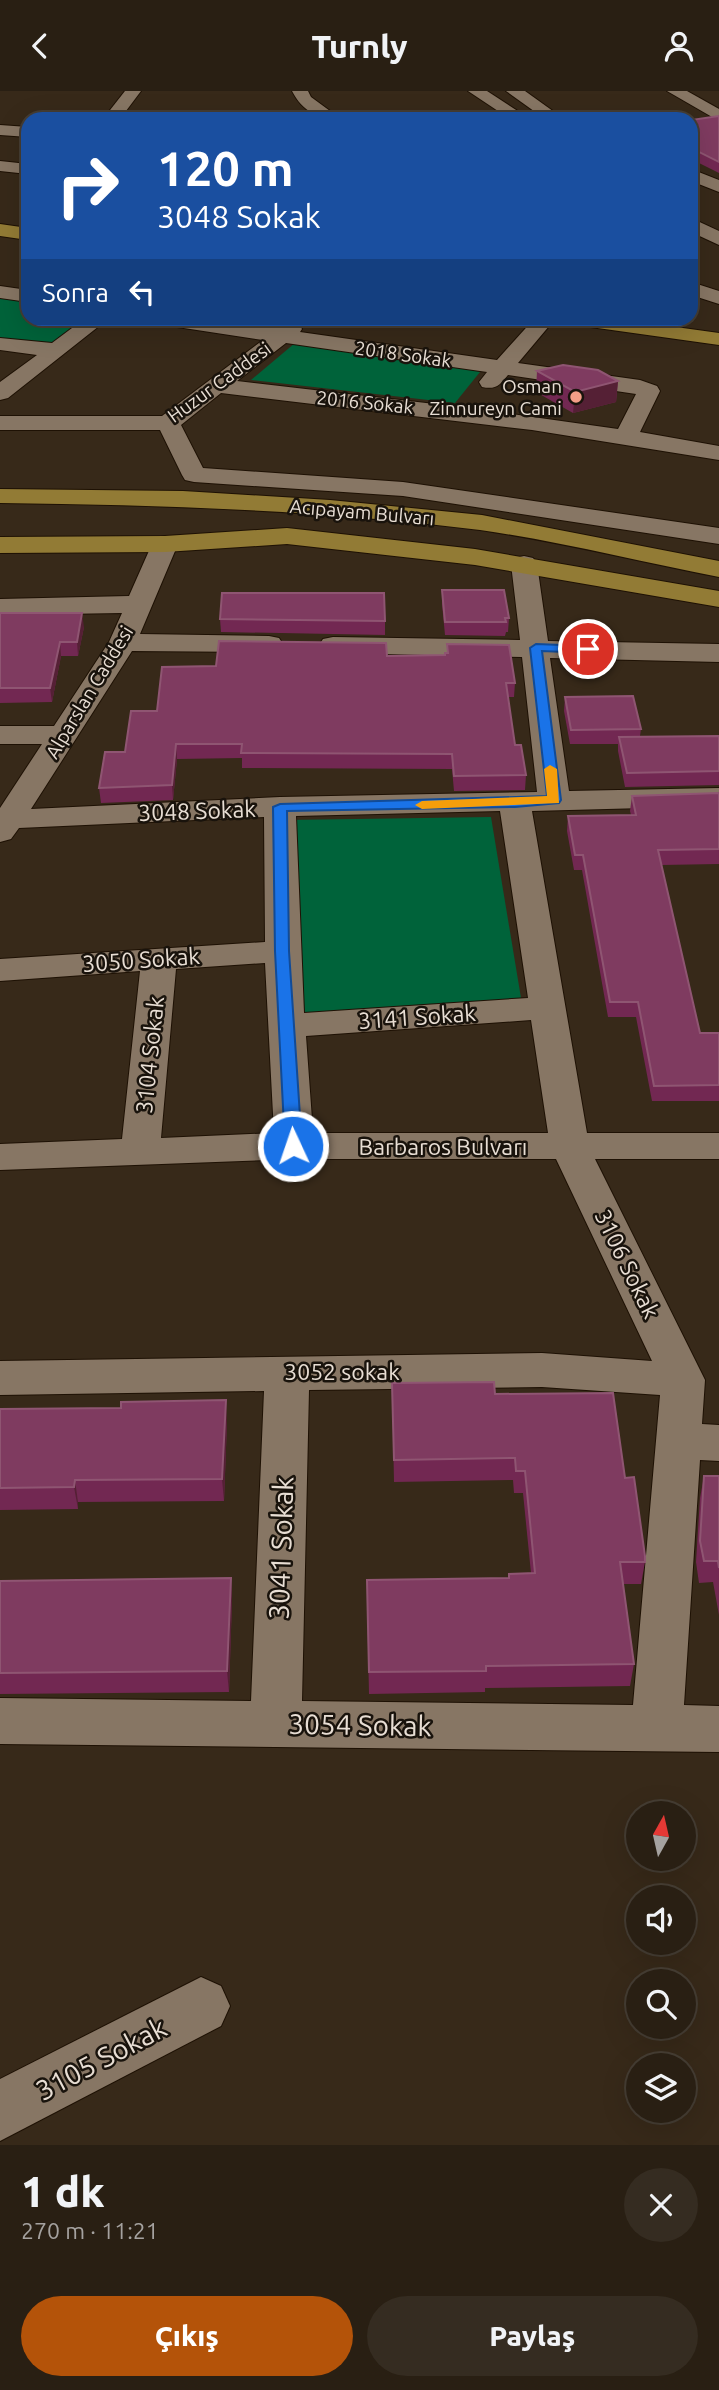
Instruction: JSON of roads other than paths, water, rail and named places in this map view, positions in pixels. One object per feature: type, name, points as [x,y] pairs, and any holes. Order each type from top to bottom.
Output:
[{"type":"main road","points":[[0,222],[21,225]]},
{"type":"main road","points":[[0,230],[21,233]]},
{"type":"main road","points":[[698,324],[719,327]]},
{"type":"main road","points":[[626,326],[719,339]]},
{"type":"main road","points":[[0,484],[174,487],[462,509],[719,551]]},
{"type":"main road","name":"Acıpayam Bulvarı","points":[[0,496],[183,498],[330,508],[482,523],[719,569]]},
{"type":"main road","name":"Acıpayam Bulvarı","points":[[0,512],[172,516],[284,524],[531,554],[719,588]]},
{"type":"main road","points":[[0,545],[164,544],[287,536],[524,564],[719,599]]},
{"type":"street","points":[[116,112],[133,91]]},
{"type":"street","points":[[300,91],[306,100],[323,112]]},
{"type":"street","points":[[476,91],[510,112]]},
{"type":"street","points":[[514,91],[546,112]]},
{"type":"street","points":[[675,91],[719,118]]},
{"type":"street","points":[[698,122],[719,118]]},
{"type":"street","points":[[0,130],[21,132]]},
{"type":"street","points":[[0,166],[21,168]]},
{"type":"street","points":[[698,177],[719,187]]},
{"type":"street","points":[[698,228],[719,239]]},
{"type":"street","points":[[698,290],[719,298]]},
{"type":"street","points":[[0,292],[21,295]]},
{"type":"street","points":[[0,393],[87,326]]},
{"type":"street","name":"2018 Sokak","points":[[209,326],[640,387],[649,391],[626,436]]},
{"type":"street","name":"Huzur Caddesi","points":[[0,422],[168,423],[295,326]]},
{"type":"street","points":[[464,414],[539,326]]},
{"type":"street","points":[[0,344],[54,350]]},
{"type":"street","name":"2016 Sokak","points":[[218,386],[464,414],[626,436],[719,453]]},
{"type":"street","points":[[168,423],[194,475],[403,489],[719,536]]},
{"type":"street","name":"Alparslan Caddesi","points":[[5,825],[123,642],[164,544]]},
{"type":"street","points":[[524,564],[554,800]]},
{"type":"street","points":[[0,607],[140,604]]},
{"type":"street","points":[[123,642],[719,653]]},
{"type":"street","points":[[0,735],[64,735]]},
{"type":"street","name":"3048 Sokak","points":[[5,825],[280,807],[719,797]]},
{"type":"street","name":"3106 Sokak","points":[[515,803],[570,1148],[684,1380]]},
{"type":"street","points":[[280,807],[282,951],[293,1146]]},
{"type":"street","name":"3050 Sokak","points":[[0,970],[282,951]]},
{"type":"street","name":"3104 Sokak","points":[[140,1152],[159,958]]},
{"type":"street","name":"3141 Sokak","points":[[287,1026],[548,1008]]},
{"type":"street","name":"Barbaros Bulvarı","points":[[0,1157],[293,1146],[719,1146]]},
{"type":"street","name":"3052 sokak","points":[[0,1378],[542,1370],[684,1380]]},
{"type":"street","name":"3041 Sokak","points":[[276,1724],[287,1372]]},
{"type":"street","points":[[657,1728],[699,1442],[684,1380]]},
{"type":"street","name":"3054 Sokak","points":[[0,1721],[719,1729]]},
{"type":"street","name":"3105 Sokak","points":[[0,2111],[201,2006]]},
{"type":"place","name":"Osman Zinnureyn Cami","points":[[576,397]]}]
